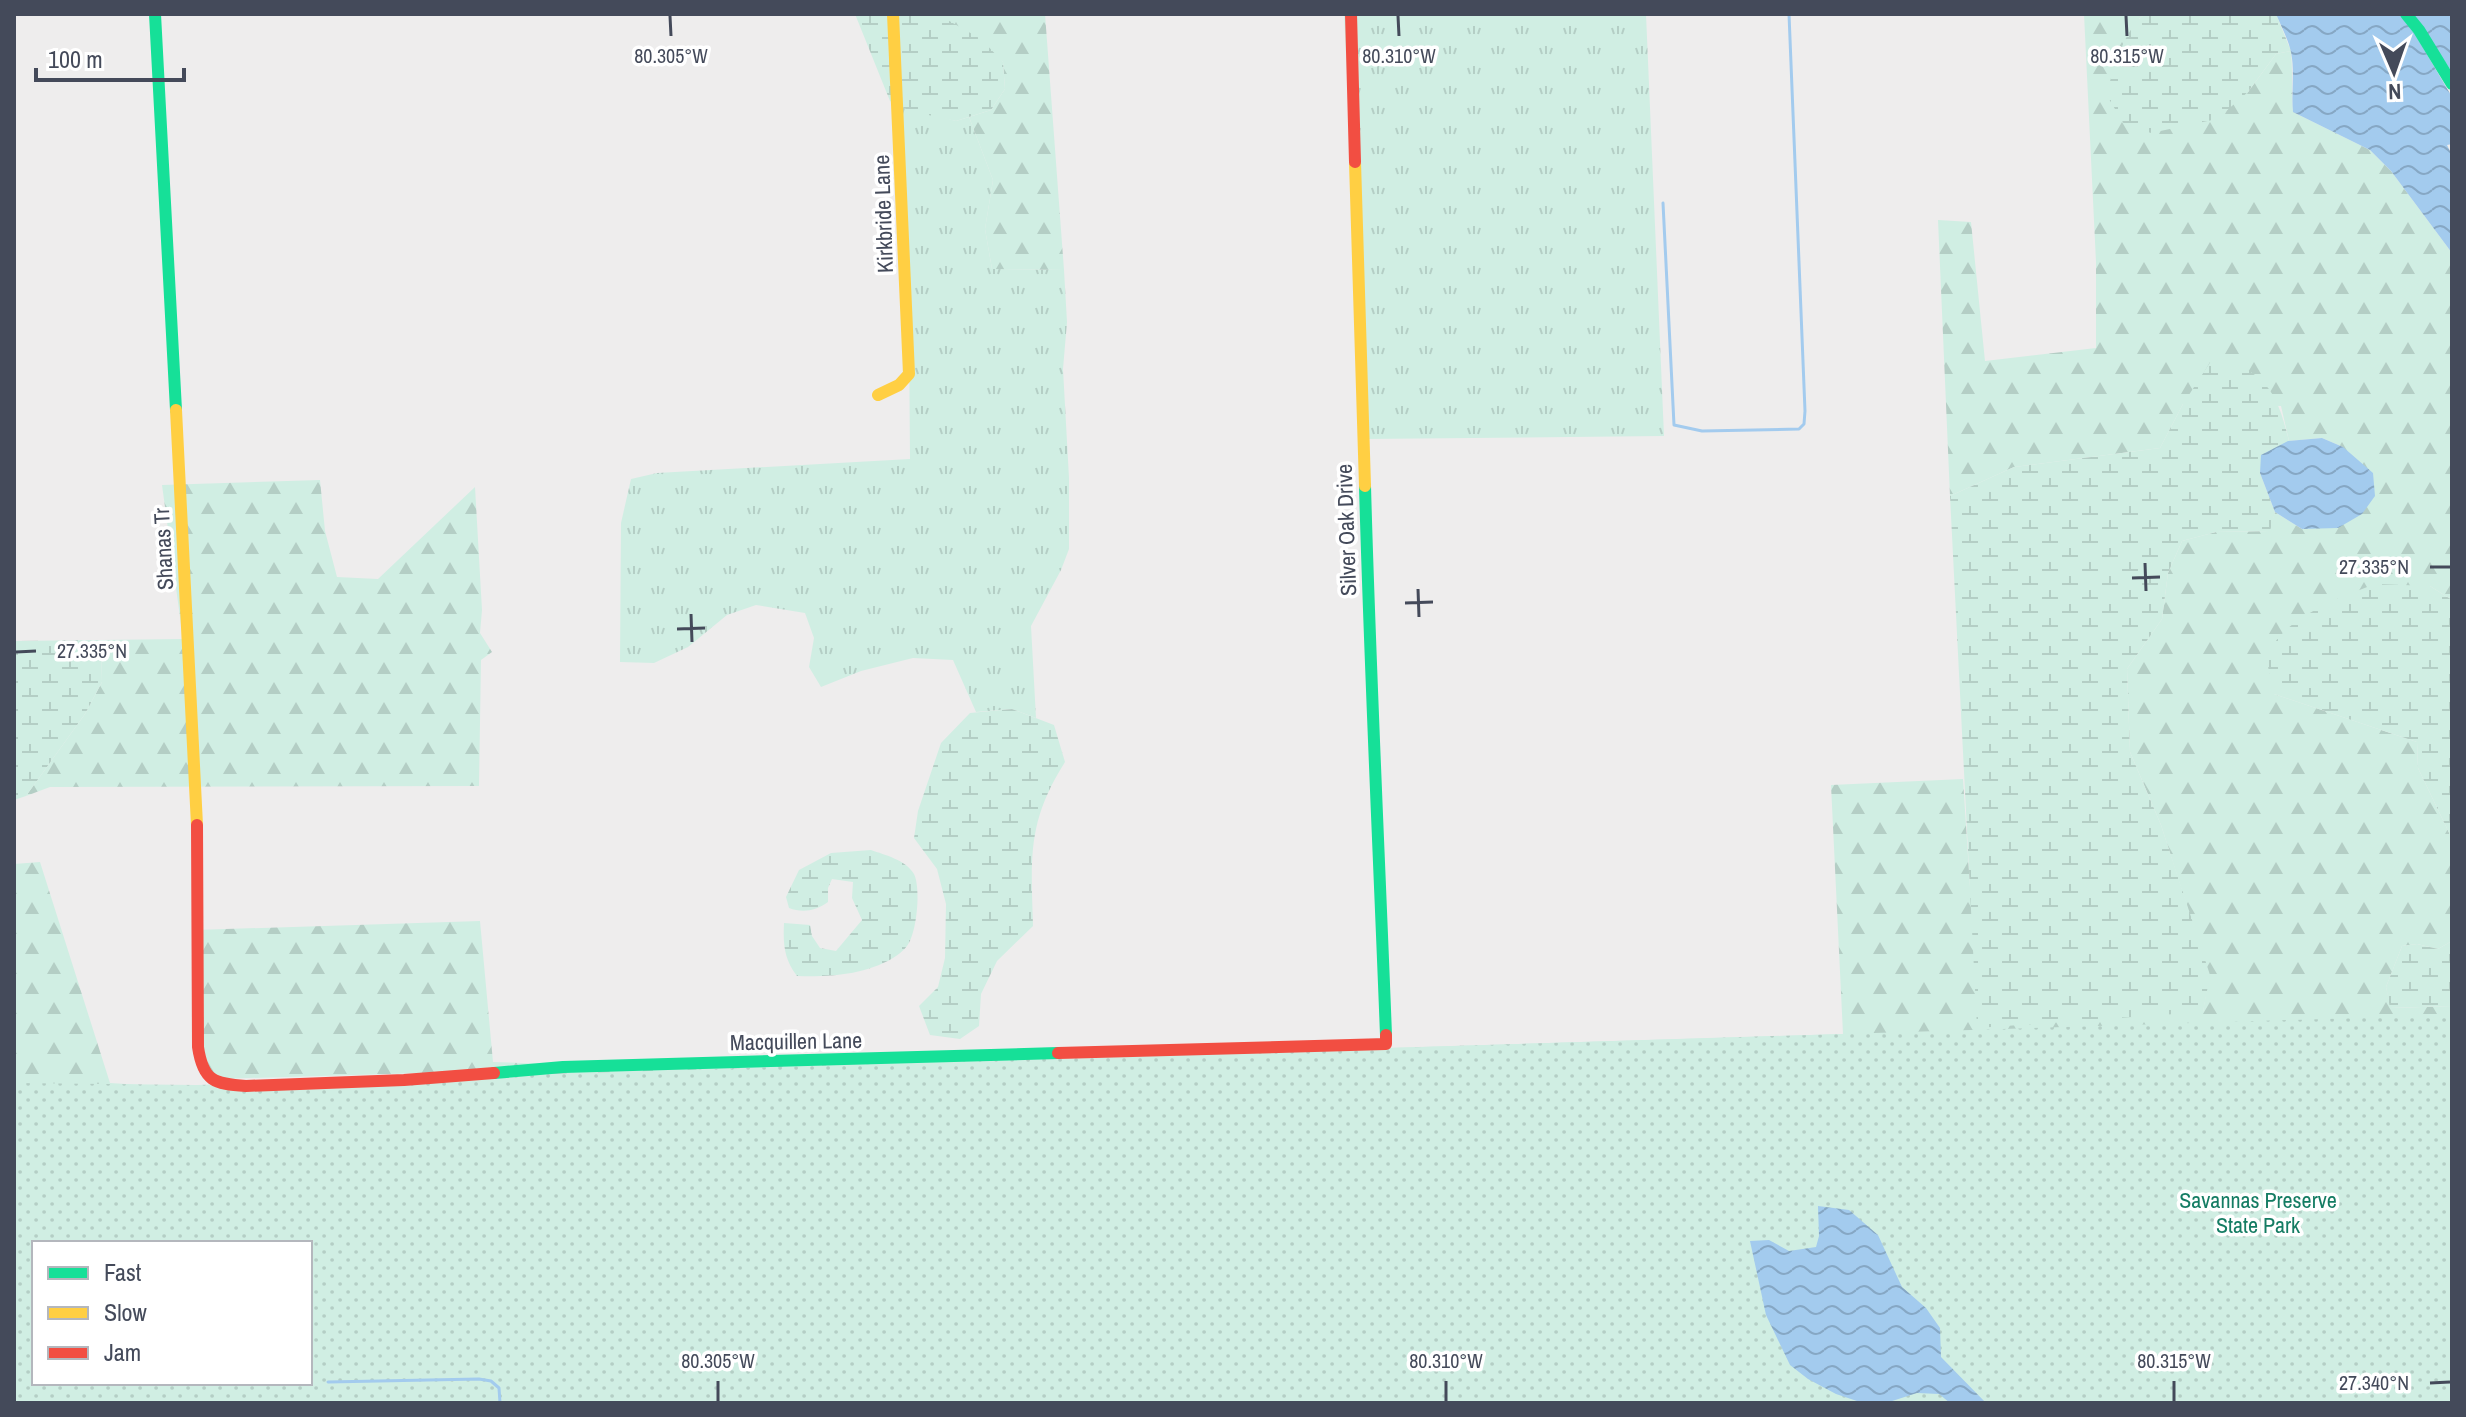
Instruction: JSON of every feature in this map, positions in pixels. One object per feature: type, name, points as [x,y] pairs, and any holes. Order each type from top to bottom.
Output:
[{"type":"street","name":"Shanas Tr","points":[[155,14],[199,861],[198,1047],[200,1064],[209,1079]]},
{"type":"street","name":"Kirkbride Lane","points":[[878,395],[899,385],[909,374],[893,14]]},
{"type":"street","name":"Silver Oak Drive","points":[[1351,14],[1373,739],[1386,1044]]},
{"type":"street","points":[[2406,14],[2452,84]]},
{"type":"street","name":"Macquillen Lane","points":[[209,1079],[225,1085],[301,1084],[404,1080],[563,1067],[1386,1044]]},
{"type":"green space","points":[[855,14],[937,14],[981,39],[1003,62],[1005,89],[991,110],[956,121],[910,111],[890,101]]},
{"type":"green space","points":[[937,14],[1045,14],[1064,270],[992,269],[985,229],[993,180],[969,117],[991,110],[1005,89],[1003,62]]},
{"type":"green space","points":[[1344,14],[1646,14],[1664,436],[1365,439]]},
{"type":"green space","points":[[2084,14],[2145,14],[2139,19],[2248,92],[2276,54],[2291,51],[2293,112],[2370,150],[2391,171],[2452,253],[2452,600],[2430,586],[2274,694],[2417,742],[2418,768],[2452,839],[2452,941],[2438,949],[2417,944],[2402,946],[2386,987],[2391,1008],[2452,1006],[2452,1027],[1766,1315],[14,1403],[14,1264],[32,1385],[312,1385],[312,1241],[14,1197],[14,864],[40,862],[110,1083],[188,1088],[487,1071],[217,1079],[202,1065],[195,930],[480,921],[493,1062],[631,1067],[1843,1034],[1831,785],[1963,779],[1970,887],[2203,1012],[2209,975],[2161,825],[2130,752],[2127,669],[2162,619],[2168,573],[2182,541],[2216,532],[2269,531],[2275,512],[2302,529],[2343,447],[2322,438],[2289,441],[2281,406],[2183,404],[2160,448],[2014,467],[1950,496],[1938,220],[1971,222],[1985,361],[2096,348],[2096,262]]},
{"type":"green space","points":[[2145,14],[2276,14],[2291,51],[2276,54],[2248,92],[2217,119],[2151,133],[2124,124],[2106,94],[2125,40]]},
{"type":"green space","points":[[898,105],[956,121],[969,117],[993,180],[985,229],[992,269],[1064,270],[1067,322],[1063,369],[1069,549],[1031,626],[1036,718],[1012,709],[976,712],[953,660],[913,658],[861,671],[821,687],[809,667],[814,638],[805,613],[756,605],[727,615],[688,647],[654,663],[620,662],[621,523],[631,479],[657,473],[910,459],[909,330]]},
{"type":"green space","points":[[2211,361],[2244,369],[2256,376],[2266,385],[2280,409],[2289,441],[2260,473],[2275,512],[2270,531],[2216,532],[2182,541],[2168,573],[2162,619],[2127,669],[2130,752],[2161,825],[2210,975],[2203,1012],[1977,1028],[1950,496],[2014,467],[2160,448],[2183,404]]},
{"type":"green space","points":[[320,480],[325,531],[337,577],[378,579],[475,487],[482,610],[480,633],[492,652],[481,660],[479,786],[50,787],[26,796],[85,714],[102,682],[101,640],[183,639],[162,485]]},
{"type":"green space","points":[[2376,584],[2430,586],[2452,600],[2452,839],[2418,768],[2417,742],[2274,694],[2268,663],[2271,649],[2280,636],[2328,603]]},
{"type":"green space","points":[[101,640],[102,682],[85,714],[26,796],[14,800],[14,641]]},
{"type":"green space","points":[[1012,709],[1054,725],[1065,762],[1044,803],[1034,841],[1033,926],[997,961],[981,994],[979,1026],[960,1039],[930,1035],[919,1006],[938,987],[945,958],[946,904],[937,869],[914,838],[918,811],[941,743],[970,713]]},
{"type":"green space","points":[[871,850],[901,862],[914,874],[917,910],[907,946],[882,964],[859,971],[797,976],[785,951],[784,923],[810,925],[812,936],[820,948],[836,951],[862,920],[852,898],[853,882],[832,879],[828,902],[809,910],[789,908],[786,897],[799,870],[831,853]]},
{"type":"green space","points":[[2452,941],[2452,1006],[2390,1008],[2386,987],[2402,946],[2417,944],[2438,949]]},
{"type":"green space","name":"Savannas Preserve State Park","points":[[2452,1015],[2452,1403],[14,1403],[14,1083],[197,1085]]},
{"type":"water","points":[[2276,14],[2399,14],[2415,34],[2452,97],[2452,144],[2447,145],[2452,155],[2452,253],[2391,171],[2370,150],[2293,112],[2291,52]]},
{"type":"water","points":[[2413,14],[2452,14],[2452,72]]},
{"type":"water","points":[[2322,438],[2343,447],[2373,473],[2375,496],[2362,514],[2338,528],[2302,529],[2275,512],[2260,473],[2261,455],[2288,441]]},
{"type":"water","points":[[1818,1206],[1849,1210],[1878,1235],[1902,1287],[1926,1308],[1940,1328],[1941,1357],[1986,1403],[1950,1403],[1939,1394],[1917,1393],[1886,1403],[1863,1403],[1836,1394],[1790,1365],[1766,1315],[1750,1241],[1769,1240],[1789,1251],[1816,1247],[1819,1236]]},
{"type":"waterway","points":[[1663,203],[1674,425],[1702,431],[1799,429],[1804,424],[1805,411],[1789,14]]},
{"type":"waterway","points":[[328,1382],[479,1379],[491,1381],[499,1388],[500,1403]]},
{"type":"traffic: fast","points":[[155,14],[176,410]]},
{"type":"traffic: fast","points":[[2406,14],[2452,84]]},
{"type":"traffic: fast","points":[[1365,486],[1386,1035]]},
{"type":"traffic: fast","points":[[494,1073],[563,1067],[1058,1053]]},
{"type":"traffic: slow","points":[[878,395],[899,385],[909,374],[893,14]]},
{"type":"traffic: slow","points":[[1355,162],[1365,486]]},
{"type":"traffic: slow","points":[[176,410],[197,825]]},
{"type":"traffic: jam","points":[[1351,14],[1355,162]]},
{"type":"traffic: jam","points":[[197,825],[198,1047],[207,1074],[218,1082],[246,1086],[494,1073]]},
{"type":"traffic: jam","points":[[1058,1053],[1386,1044],[1386,1035]]}]
